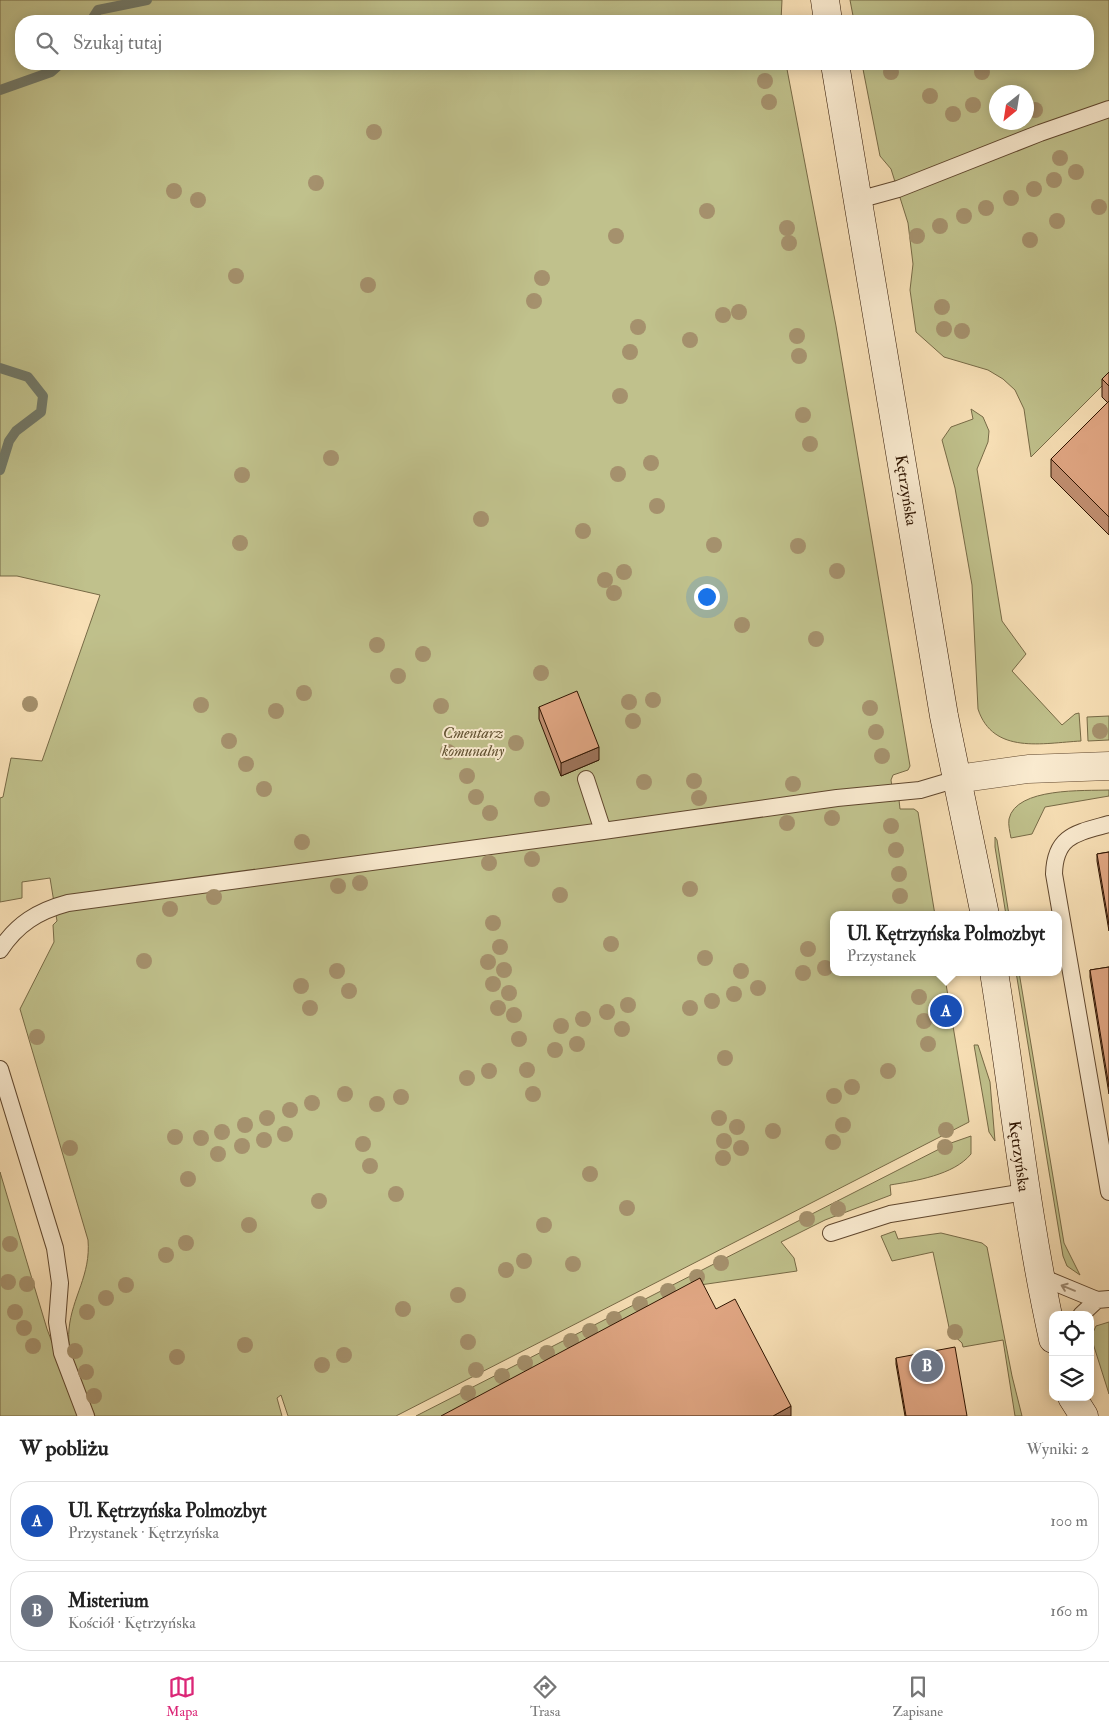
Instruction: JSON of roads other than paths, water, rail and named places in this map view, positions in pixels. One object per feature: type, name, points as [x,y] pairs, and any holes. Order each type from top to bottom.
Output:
[{"type":"main road","points":[[824,0],[827,15]]},
{"type":"main road","name":"Kętrzyńska","points":[[836,70],[944,716],[984,911]]},
{"type":"main road","points":[[957,779],[1028,769],[1109,766]]},
{"type":"main road","name":"Kętrzyńska","points":[[995,976],[1024,1192],[1049,1321]]},
{"type":"main road","points":[[1070,1401],[1071,1416]]},
{"type":"main road","points":[[1073,1401],[1084,1416]]},
{"type":"lane","points":[[858,200],[898,190],[1040,133],[1109,109]]},
{"type":"lane","points":[[586,779],[603,830]]},
{"type":"lane","points":[[0,950],[8,937],[28,918],[68,903],[837,798],[920,790],[957,779]]},
{"type":"lane","points":[[1060,911],[1054,874],[1058,852],[1065,841],[1074,834],[1109,824]]},
{"type":"lane","points":[[1062,920],[1109,1192]]},
{"type":"lane","points":[[0,1069],[55,1248],[60,1283],[57,1322],[62,1353],[86,1416]]},
{"type":"lane","points":[[831,1233],[890,1214],[1024,1192]]},
{"type":"lane","points":[[1039,1276],[1103,1299]]},
{"type":"lane","points":[[1086,1311],[1103,1299]]},
{"type":"waterway","points":[[95,15],[98,10],[147,0]]},
{"type":"waterway","points":[[0,90],[53,70]]},
{"type":"waterway","points":[[0,368],[28,377],[43,396],[41,412],[16,431],[9,441],[0,470]]},
{"type":"place","name":"Ul. Kętrzyńska Polmozbyt","points":[[946,1011]]},
{"type":"place","name":"Misterium","points":[[927,1366]]},
{"type":"park label","name":"Cmentarz komunalny","points":[[473,741]]}]
